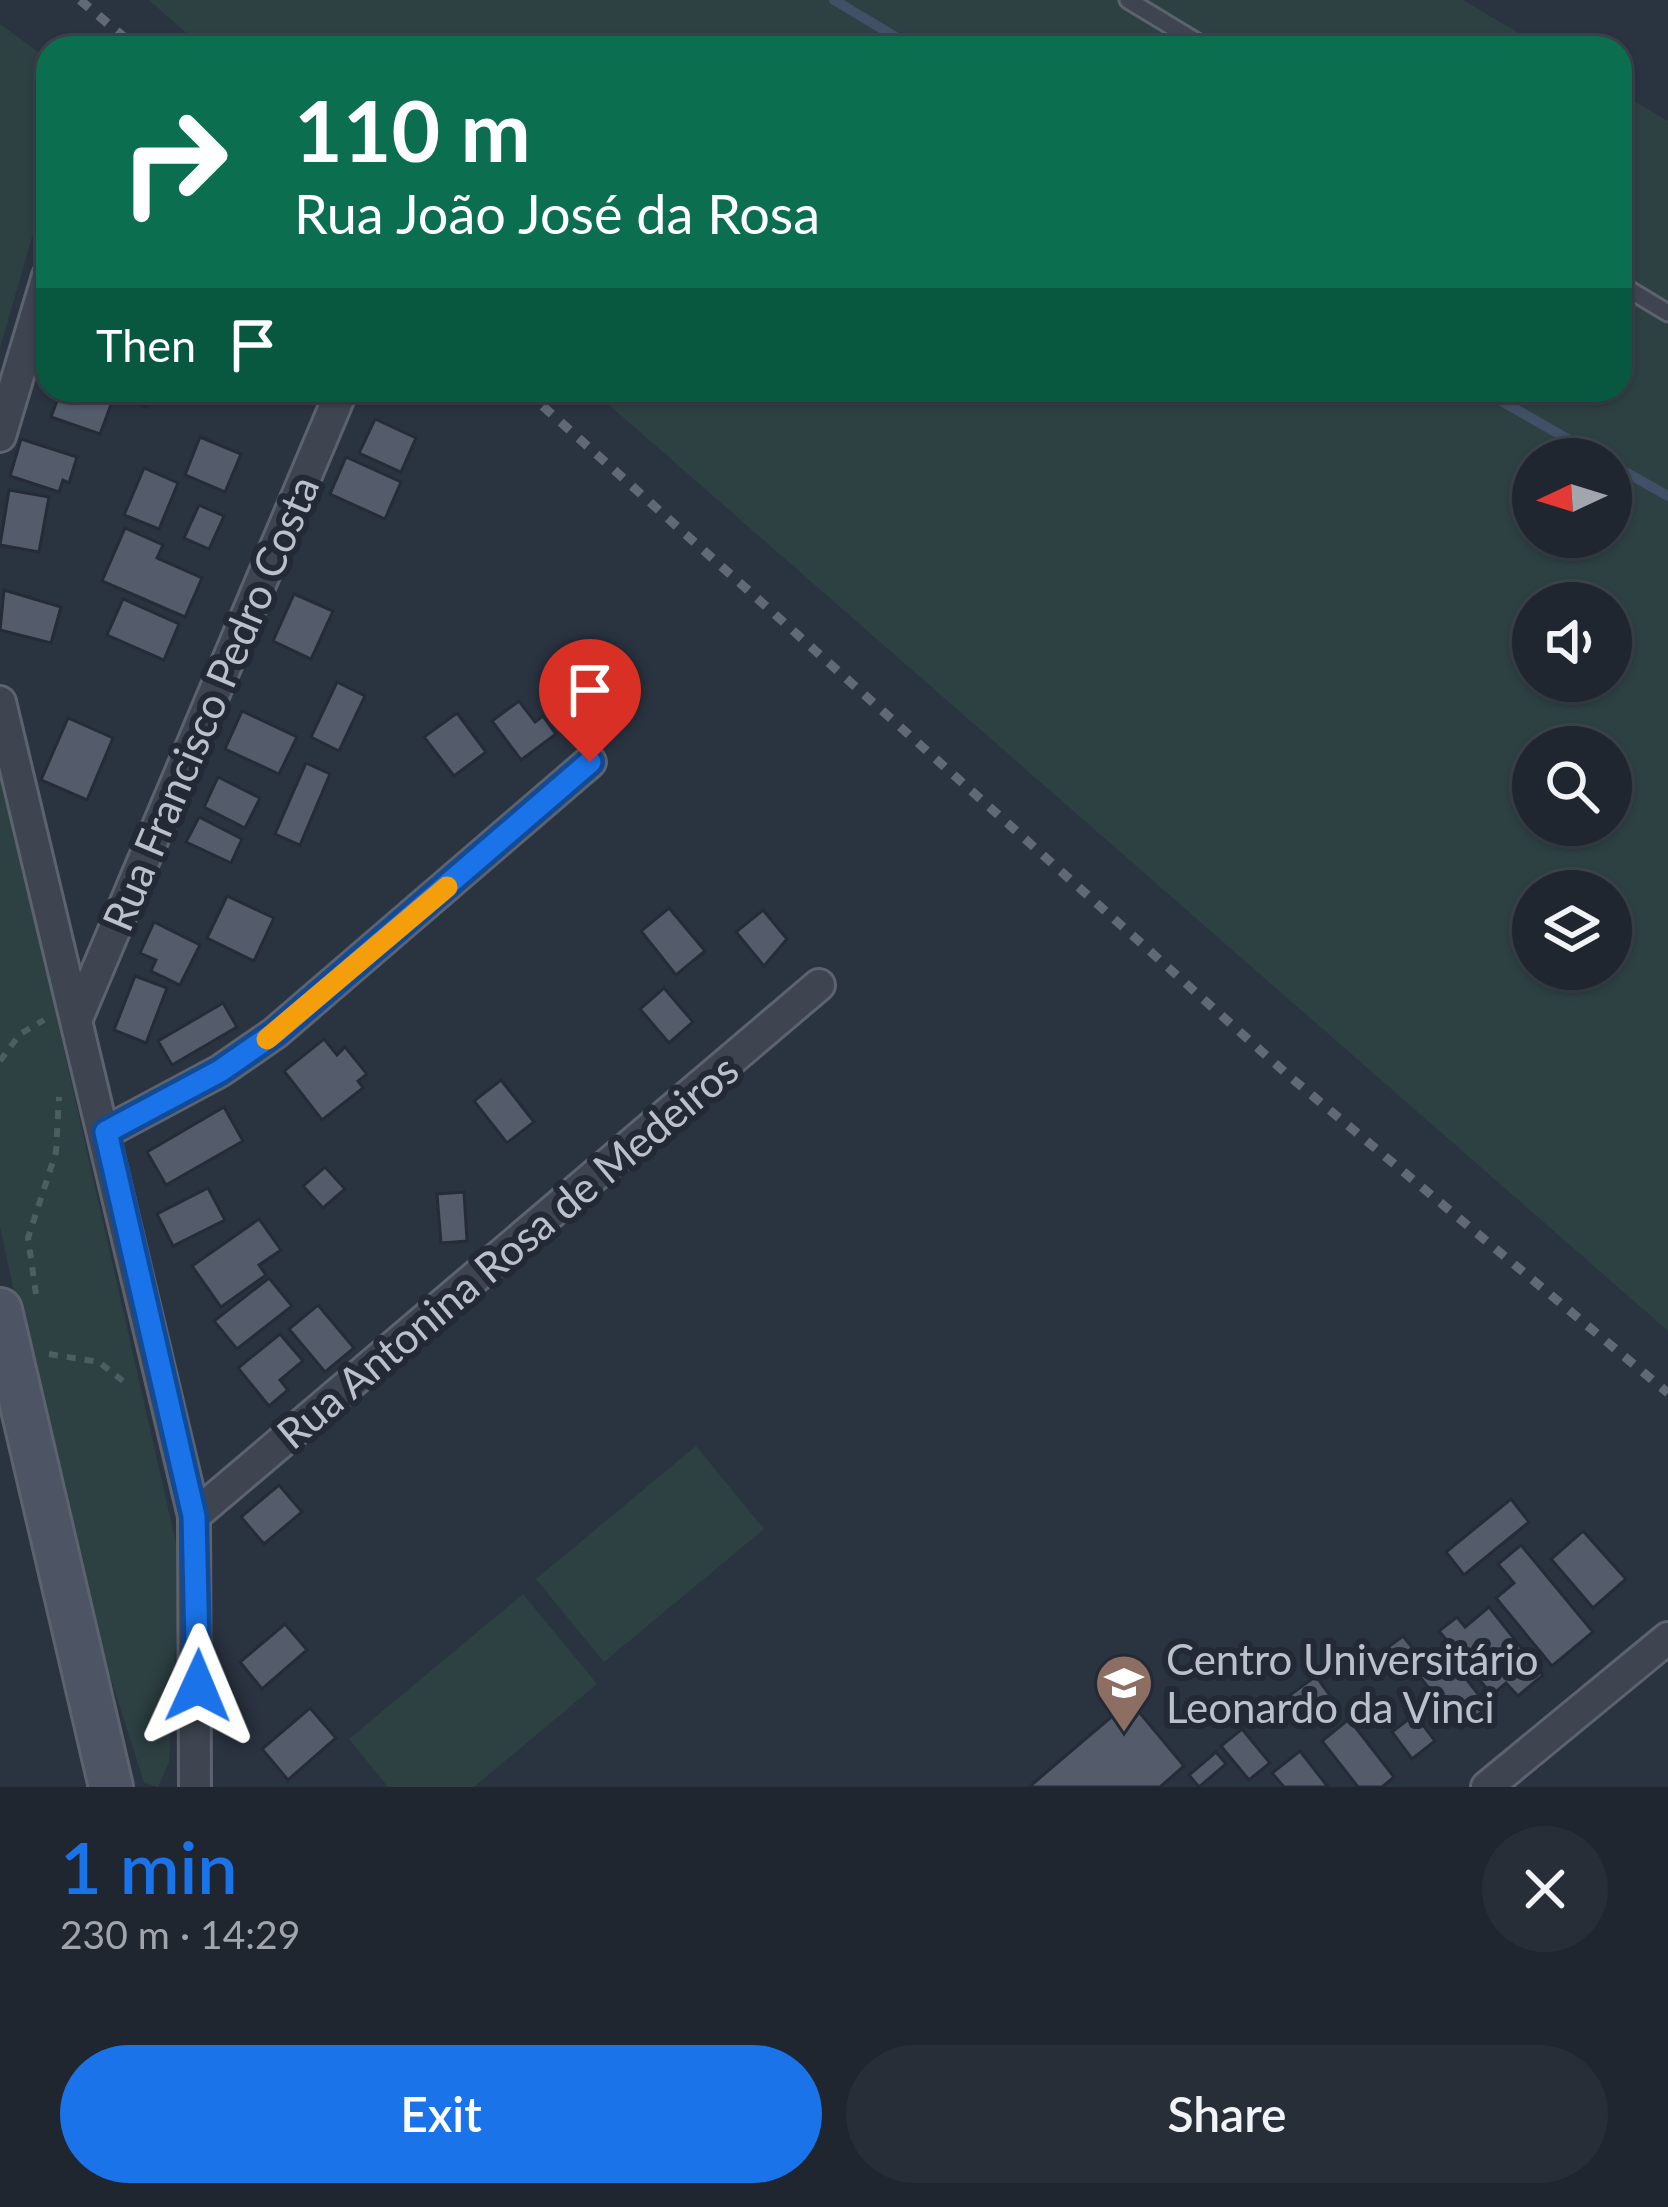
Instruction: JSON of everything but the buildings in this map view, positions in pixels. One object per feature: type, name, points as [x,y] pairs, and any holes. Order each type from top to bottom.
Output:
[{"type":"main road","points":[[19,1309],[111,1787]]},
{"type":"street","points":[[0,436],[36,316]]},
{"type":"street","name":"Rua Francisco Pedro Costa","points":[[78,1016],[337,402]]},
{"type":"street","points":[[0,702],[194,1516],[195,1787]]},
{"type":"street","points":[[106,1132],[220,1071],[275,1033],[590,762]]},
{"type":"street","name":"Rua Antonina Rosa de Medeiros","points":[[194,1516],[819,985]]},
{"type":"street","points":[[1487,1787],[1668,1638]]},
{"type":"lane","points":[[1128,0],[1187,36]]},
{"type":"lane","points":[[1632,291],[1668,313]]},
{"type":"path","points":[[39,997],[49,1040]]},
{"type":"path","points":[[0,1061],[20,1034],[44,1020],[78,1016]]},
{"type":"path","points":[[19,1309],[28,1238],[56,1152],[58,1082]]},
{"type":"path","points":[[46,1373],[44,1354],[99,1362],[132,1390]]},
{"type":"shaded area","points":[[149,0],[1463,0],[1524,36],[190,36]]},
{"type":"shaded area","points":[[0,24],[36,50],[36,224],[0,348]]},
{"type":"shaded area","points":[[1632,100],[1668,121],[1668,1331],[606,402],[1632,402]]},
{"type":"shaded area","points":[[0,769],[181,1565],[169,1762],[158,1787],[144,1783],[112,1682],[87,1625],[0,1227]]},
{"type":"shaded area","points":[[696,1446],[764,1529],[604,1662],[536,1579]]},
{"type":"shaded area","points":[[523,1594],[597,1684],[474,1787],[388,1787],[349,1739]]},
{"type":"waterway","points":[[834,0],[894,36]]},
{"type":"waterway","points":[[1503,402],[1566,438]]},
{"type":"waterway","points":[[1632,476],[1668,496]]},
{"type":"railway","points":[[80,0],[123,36]]},
{"type":"railway","points":[[538,402],[1289,1076],[1668,1393]]},
{"type":"slow traffic","points":[[267,1039],[447,887]]},
{"type":"place","name":"Centro Universitário Leonardo da Vinci","points":[[1124,1734]]},
{"type":"route","points":[[198,1686],[194,1516],[106,1132],[220,1071],[275,1033],[590,762]]}]
